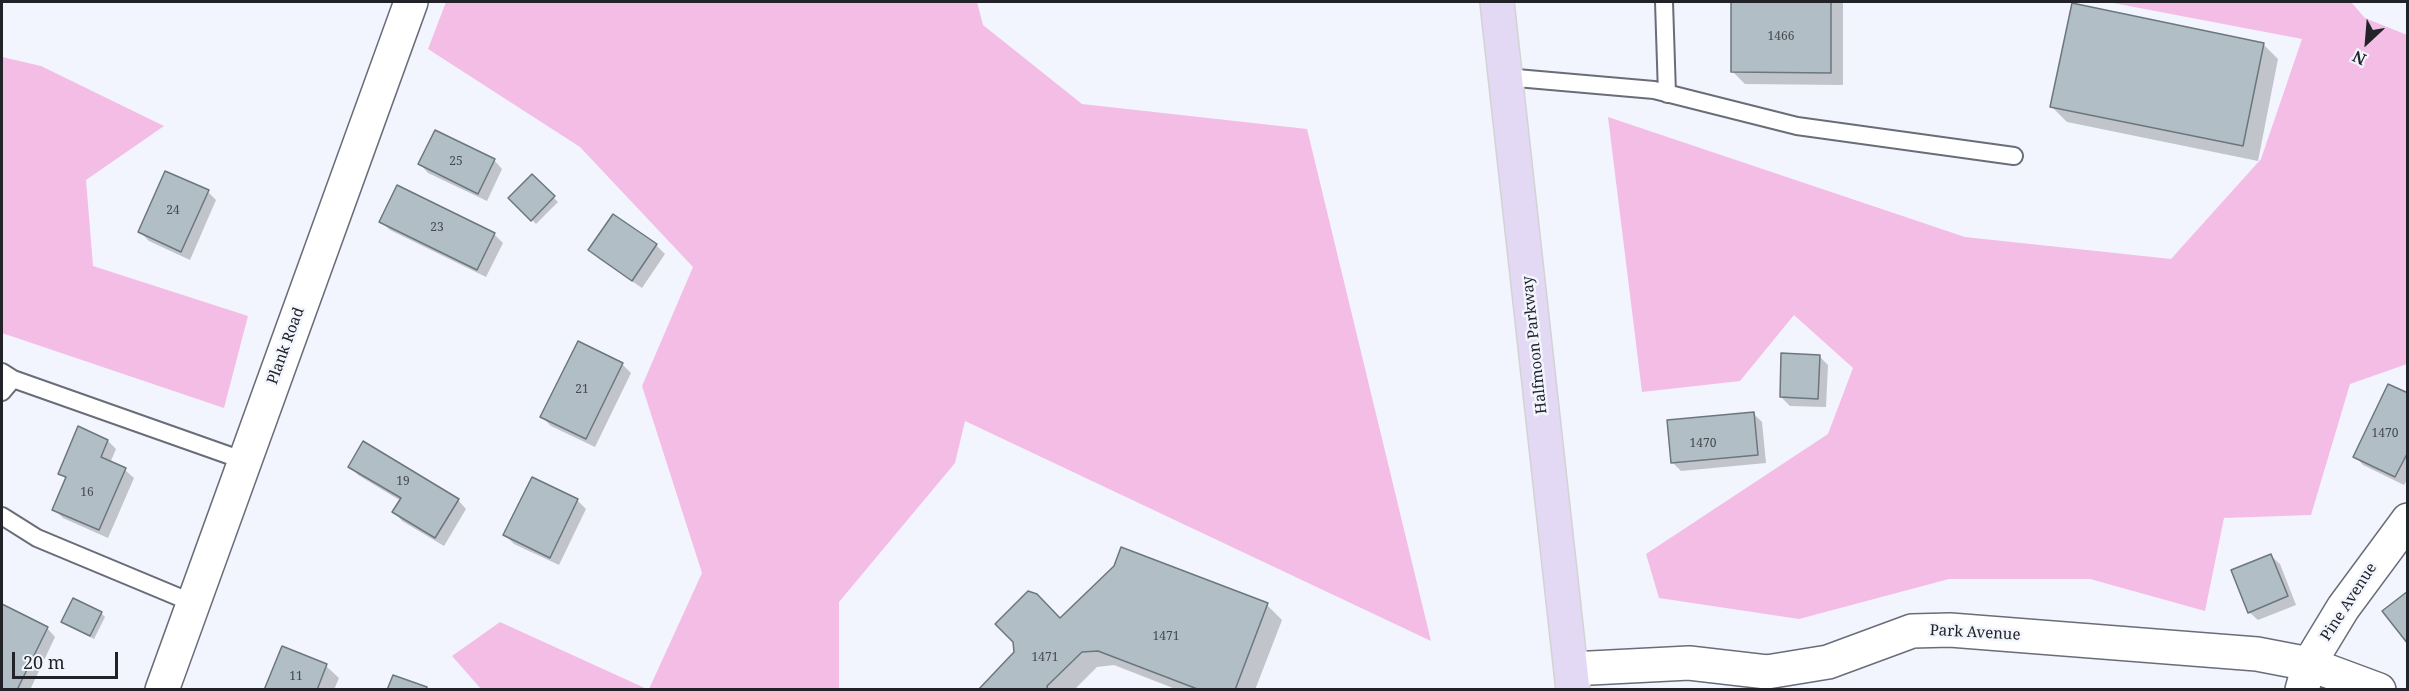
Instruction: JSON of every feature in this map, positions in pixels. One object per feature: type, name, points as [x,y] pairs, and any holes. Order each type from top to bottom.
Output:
[{"type":"main road","name":"Halfmoon Parkway","points":[[1497,2],[1572,679]]},
{"type":"street","name":"Plank Road","points":[[162,690],[411,2]]},
{"type":"street","name":"Pine Avenue","points":[[2306,677],[2343,608],[2408,520]]},
{"type":"street","name":"Park Avenue","points":[[1572,679],[1689,663],[1767,672],[1828,662],[1912,631],[1950,630],[2257,654],[2306,677],[2379,690]]},
{"type":"lane","points":[[1664,2],[1667,94]]},
{"type":"lane","points":[[1505,77],[1654,90],[1797,126],[2014,156]]},
{"type":"lane","points":[[5,381],[245,460]]},
{"type":"lane","points":[[2,516],[37,538],[193,603]]},
{"type":"shaded area","points":[[446,2],[977,2],[983,25],[1082,104],[1307,129],[1431,641],[965,421],[955,463],[839,602],[839,689],[649,689],[702,573],[642,386],[693,267],[580,147],[428,49]]},
{"type":"shaded area","points":[[2108,2],[2351,2],[2365,18],[2407,35],[2407,364],[2350,384],[2311,515],[2224,518],[2205,611],[2090,579],[1949,579],[1799,619],[1659,598],[1646,554],[1828,434],[1853,368],[1794,315],[1740,381],[1642,392],[1608,117],[1965,237],[2171,259],[2261,159],[2302,39]]},
{"type":"shaded area","points":[[2,57],[41,66],[164,126],[86,180],[93,266],[248,316],[224,408],[2,333]]},
{"type":"shaded area","points":[[500,622],[647,689],[481,689],[452,656]]},
{"type":"building","points":[[1731,2],[1831,2],[1831,73],[1731,72]]},
{"type":"building","points":[[2072,3],[2264,43],[2243,146],[2050,107]]},
{"type":"building","points":[[435,130],[495,159],[478,194],[418,164]]},
{"type":"building","points":[[165,171],[209,190],[181,252],[138,232]]},
{"type":"building","points":[[532,174],[555,196],[531,221],[508,198]]},
{"type":"building","points":[[397,185],[495,233],[477,270],[379,222]]},
{"type":"building","points":[[613,214],[657,244],[632,281],[588,250]]},
{"type":"building","points":[[578,341],[623,363],[586,439],[540,417]]},
{"type":"building","points":[[1781,353],[1820,355],[1818,399],[1780,397]]},
{"type":"building","points":[[2388,384],[2408,393],[2408,452],[2395,477],[2353,457]]},
{"type":"building","points":[[1754,412],[1758,455],[1671,463],[1667,420]]},
{"type":"building","points":[[78,426],[108,440],[101,457],[126,468],[99,530],[52,510],[66,477],[58,474]]},
{"type":"building","points":[[363,441],[459,499],[435,538],[392,512],[401,498],[348,467]]},
{"type":"building","points":[[532,477],[578,499],[550,558],[503,535]]},
{"type":"building","points":[[1121,547],[1268,603],[1235,690],[1200,690],[1098,651],[1082,652],[1047,686],[1048,690],[978,690],[1014,652],[1013,642],[995,624],[1028,591],[1037,594],[1060,618],[1114,566]]},
{"type":"building","points":[[2271,554],[2288,596],[2248,613],[2231,570]]},
{"type":"building","points":[[2408,591],[2408,644],[2382,611]]},
{"type":"building","points":[[73,598],[102,612],[90,636],[61,622]]},
{"type":"building","points":[[2,604],[48,627],[17,690],[2,690]]},
{"type":"building","points":[[282,646],[327,664],[317,690],[264,690]]},
{"type":"building","points":[[393,675],[427,687],[426,690],[387,690]]}]
